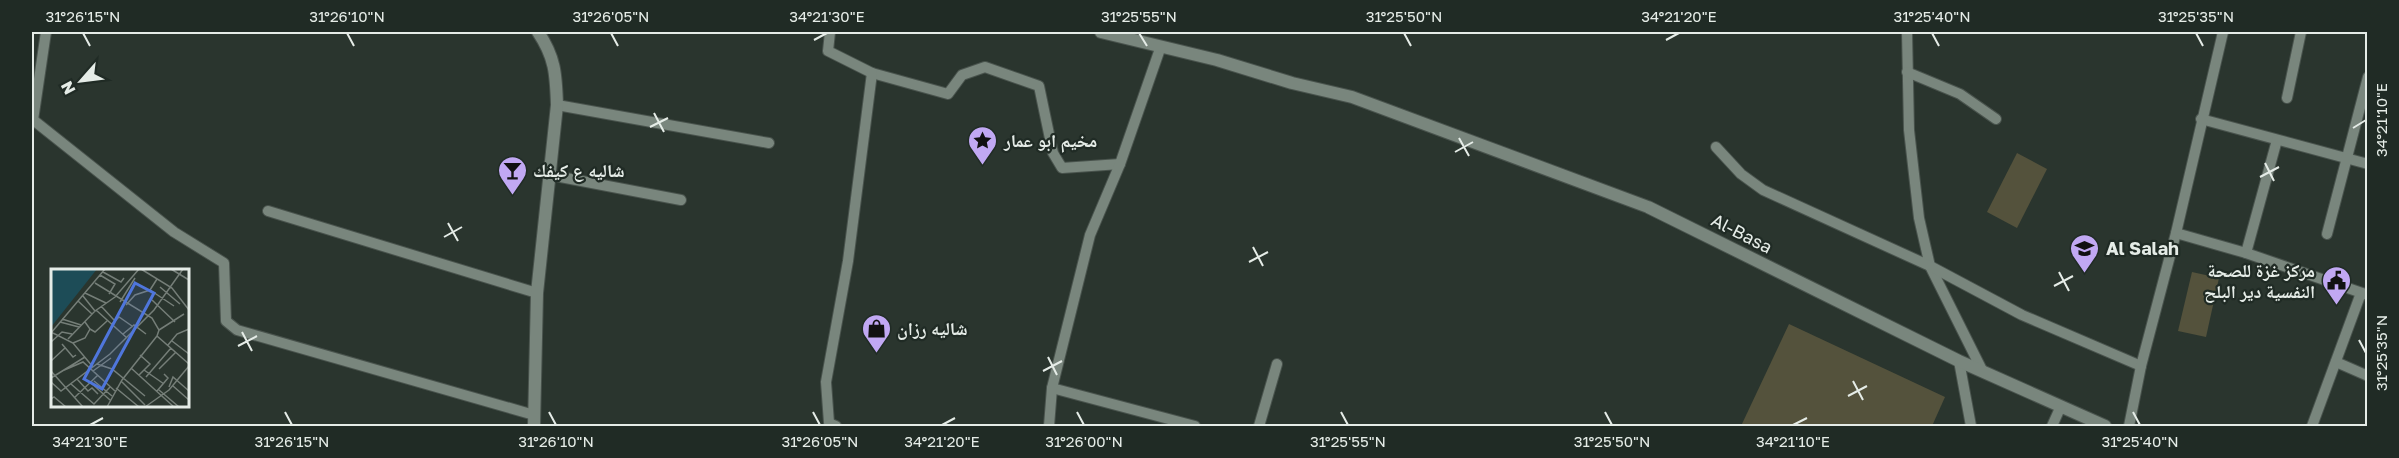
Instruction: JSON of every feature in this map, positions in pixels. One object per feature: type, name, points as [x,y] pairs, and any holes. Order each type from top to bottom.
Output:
[{"type":"street","points":[[46,32],[32,119],[174,232],[224,263],[226,321],[237,330],[534,420],[537,293],[556,105],[554,66],[550,50],[538,32]]},
{"type":"street","points":[[830,32],[828,51],[872,73],[948,94],[962,75],[985,68],[1039,86],[1053,153],[1062,168],[1120,164]]},
{"type":"street","name":"Al-Basa","points":[[1101,32],[1352,97],[1648,207],[1959,360],[2105,426]]},
{"type":"street","points":[[1907,32],[1909,130],[1919,218],[1930,266],[1982,370]]},
{"type":"street","points":[[2129,426],[2141,366],[2223,32]]},
{"type":"street","points":[[2287,98],[2301,32]]},
{"type":"street","points":[[1049,426],[1052,388],[1090,235],[1120,164],[1161,46]]},
{"type":"street","points":[[1907,72],[1960,94],[1996,119]]},
{"type":"street","points":[[836,426],[829,423],[826,382],[848,261],[872,73]]},
{"type":"street","points":[[2327,234],[2367,77]]},
{"type":"street","points":[[556,105],[769,143]]},
{"type":"street","points":[[2201,120],[2367,164]]},
{"type":"street","points":[[2246,253],[2277,140]]},
{"type":"street","points":[[1716,147],[1741,174],[1763,190],[1930,266],[2022,315],[2141,366]]},
{"type":"street","points":[[550,175],[681,200]]},
{"type":"street","points":[[268,211],[537,293]]},
{"type":"street","points":[[2175,233],[2246,253],[2364,294],[2312,426]]},
{"type":"street","points":[[1959,360],[1971,426]]},
{"type":"street","points":[[2336,362],[2367,376]]},
{"type":"street","points":[[1259,426],[1277,364]]},
{"type":"street","points":[[1052,388],[1195,426]]},
{"type":"street","points":[[2052,426],[2061,406]]},
{"type":"shaded area","points":[[2017,153],[2047,169],[2017,228],[1987,212]]},
{"type":"shaded area","points":[[2192,272],[2219,278],[2206,337],[2178,331]]},
{"type":"shaded area","points":[[1789,324],[1945,397],[1932,426],[1741,426]]},
{"type":"place","name":"مخيم ابو عمار","points":[[983,166]]},
{"type":"place","name":"شاليه ع كيفك","points":[[512,196]]},
{"type":"place","name":"Al Salah","points":[[2085,274]]},
{"type":"place","name":"مركز غزة للصحة النفسية دير البلح","points":[[2336,306]]},
{"type":"place","name":"شاليه رزان","points":[[876,354]]}]
